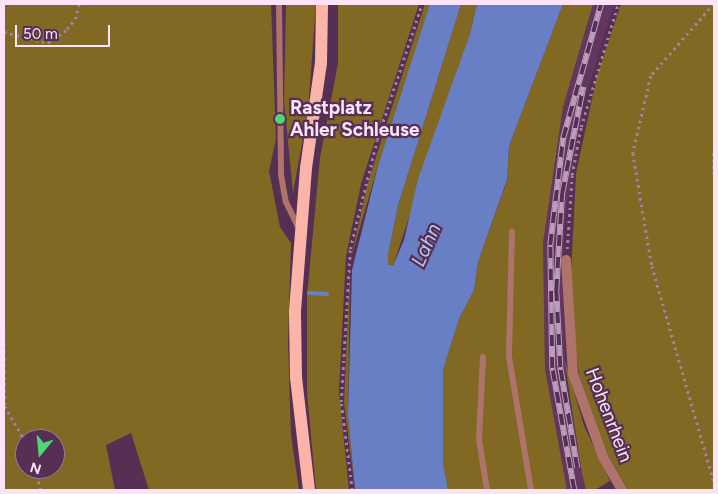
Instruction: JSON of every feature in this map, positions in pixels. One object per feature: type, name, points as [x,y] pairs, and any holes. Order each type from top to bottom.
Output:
[{"type":"main road","points":[[309,490],[296,378],[295,311],[300,232],[321,63],[322,4]]},
{"type":"street","name":"Hohenrhein","points":[[566,260],[573,374],[603,457],[622,490]]},
{"type":"lane","points":[[279,4],[281,175],[286,202],[300,232]]},
{"type":"lane","points":[[512,232],[509,357],[531,490]]},
{"type":"lane","points":[[483,357],[478,439],[487,490]]},
{"type":"path","points":[[4,32],[48,42],[67,29],[75,19],[79,4]]},
{"type":"path","points":[[352,490],[342,402],[350,266],[377,140],[422,4]]},
{"type":"path","points":[[566,260],[572,175],[581,126],[618,4]]},
{"type":"path","points":[[714,4],[651,76],[633,153],[652,266],[714,482]]},
{"type":"path","points":[[714,153],[714,176]]},
{"type":"path","points":[[4,331],[5,406],[18,429]]},
{"type":"shaded area","points":[[4,4],[271,4],[276,139],[269,171],[280,227],[291,243],[288,343],[291,435],[299,490],[149,490],[131,433],[106,445],[115,490],[4,490]]},
{"type":"shaded area","points":[[286,4],[316,4],[308,111],[293,193],[284,101]]},
{"type":"shaded area","points":[[338,4],[419,4],[361,184],[346,256],[339,391],[349,490],[316,490],[307,393],[307,296],[320,158],[338,63]]},
{"type":"shaded area","points":[[425,4],[430,4],[424,32],[378,166],[351,258],[368,182]]},
{"type":"shaded area","points":[[461,4],[477,4],[470,34],[393,266],[388,264],[388,255],[398,206]]},
{"type":"shaded area","points":[[563,4],[593,4],[563,107],[543,243],[545,369],[567,490],[448,490],[443,463],[443,370],[459,319],[474,290],[478,262],[507,181],[509,146]]},
{"type":"shaded area","points":[[593,4],[614,4],[584,102],[565,218],[562,279],[566,380],[586,490],[567,490],[545,369],[543,243],[563,107]]},
{"type":"shaded area","points":[[621,4],[714,4],[714,490],[628,490],[606,452],[579,376],[570,295],[576,173],[597,76]]},
{"type":"shaded area","points":[[350,269],[348,415],[355,490],[344,402]]},
{"type":"shaded area","points":[[564,358],[584,426],[610,481],[595,490],[586,490],[582,473]]},
{"type":"water","name":"Lahn","points":[[430,4],[461,4],[398,206],[388,255],[388,264],[393,266],[404,240],[418,179],[470,34],[477,4],[563,4],[509,146],[507,180],[478,262],[474,290],[459,319],[443,370],[443,463],[448,490],[355,490],[348,415],[352,270],[378,166]]},
{"type":"waterway","points":[[309,293],[327,294]]},
{"type":"railway","points":[[574,490],[552,368],[550,245],[563,138],[601,4]]},
{"type":"railway","points":[[577,468],[560,367],[556,290],[562,193],[583,87]]},
{"type":"place","name":"Rastplatz Ahler Schleuse","points":[[280,119]]}]
